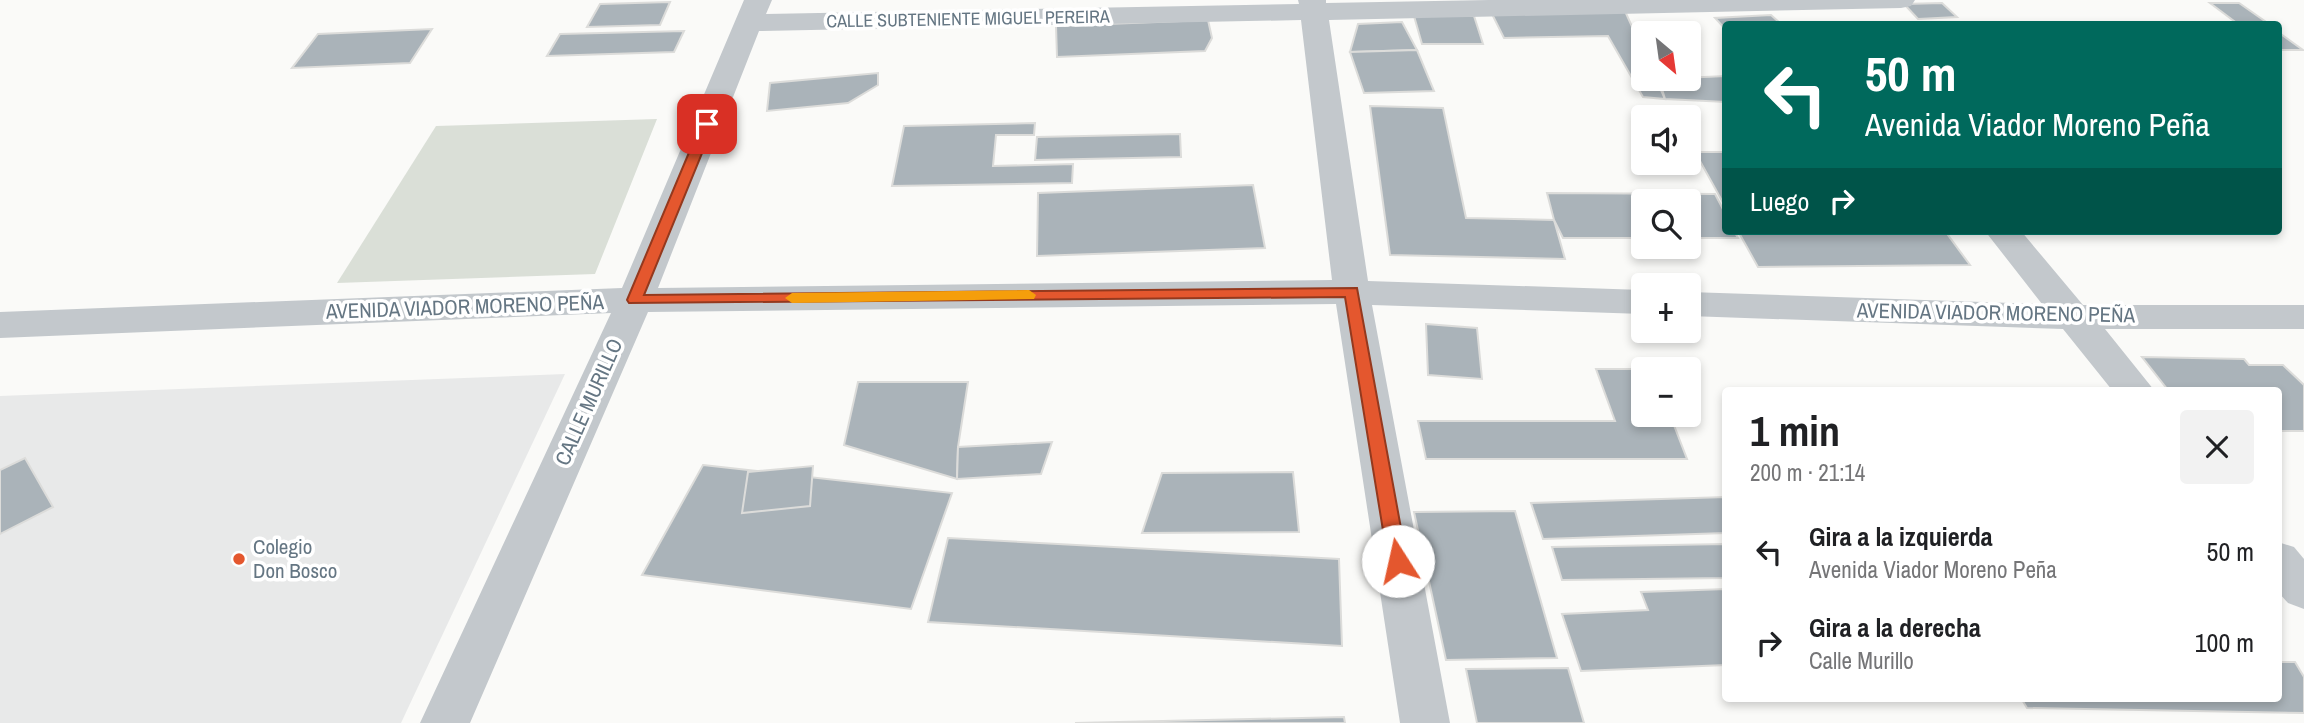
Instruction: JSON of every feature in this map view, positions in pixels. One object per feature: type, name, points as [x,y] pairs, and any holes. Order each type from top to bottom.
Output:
[{"type":"street","name":"CALLE SUBTENIENTE MIGUEL PEREIRA","points":[[754,11],[1901,0]]},
{"type":"street","points":[[1816,1],[1833,21]]},
{"type":"street","points":[[1313,7],[1352,292],[1425,723]]},
{"type":"street","name":"CALLE MURILLO","points":[[445,723],[635,300],[754,11]]},
{"type":"street","points":[[2005,235],[2131,387]]},
{"type":"street","name":"AVENIDA VIADOR MORENO PEÑA","points":[[0,325],[635,300],[1352,292],[1631,302]]},
{"type":"street","name":"AVENIDA VIADOR MORENO PEÑA","points":[[1701,304],[2072,317],[2304,317]]},
{"type":"street","points":[[2282,565],[2304,590]]},
{"type":"shaded area","points":[[657,119],[595,274],[337,283],[436,126]]},
{"type":"shaded area","name":"Colegio Don Bosco","points":[[565,374],[401,723],[0,723],[0,396]]},
{"type":"building","points":[[670,2],[660,25],[587,27],[600,4]]},
{"type":"building","points":[[1942,3],[1957,17],[1918,19],[1904,4]]},
{"type":"building","points":[[2210,3],[2239,3],[2265,21],[2234,21]]},
{"type":"building","points":[[1490,10],[1625,11],[1631,24],[1631,76],[1608,36],[1504,38]]},
{"type":"building","points":[[1771,15],[1778,21],[1722,21],[1722,26],[1715,18]]},
{"type":"building","points":[[1414,16],[1474,16],[1483,44],[1422,44]]},
{"type":"building","points":[[1208,20],[1212,38],[1205,51],[1057,57],[1056,26]]},
{"type":"building","points":[[1402,22],[1417,50],[1350,52],[1358,24]]},
{"type":"building","points":[[432,29],[410,63],[292,68],[318,34]]},
{"type":"building","points":[[684,31],[674,52],[547,56],[560,34]]},
{"type":"building","points":[[2282,35],[2303,50],[2282,50]]},
{"type":"building","points":[[1417,50],[1434,91],[1364,93],[1350,52]]},
{"type":"building","points":[[878,73],[878,85],[848,103],[767,111],[770,83]]},
{"type":"building","points":[[1722,76],[1722,102],[1665,99],[1663,91],[1701,91],[1701,77]]},
{"type":"building","points":[[1640,91],[1661,91],[1665,99],[1643,97]]},
{"type":"building","points":[[1370,106],[1443,108],[1466,218],[1554,220],[1565,259],[1390,255]]},
{"type":"building","points":[[1035,123],[1034,135],[996,135],[993,166],[1073,164],[1072,183],[892,186],[904,126]]},
{"type":"building","points":[[1180,134],[1181,157],[1035,160],[1037,137]]},
{"type":"building","points":[[1701,152],[1722,152],[1722,201],[1701,163]]},
{"type":"building","points":[[1253,185],[1265,248],[1037,256],[1038,193]]},
{"type":"building","points":[[1547,193],[1631,194],[1631,238],[1563,238],[1554,220]]},
{"type":"building","points":[[1701,194],[1715,194],[1722,207],[1722,235],[1736,235],[1738,238],[1701,238]]},
{"type":"building","points":[[1740,235],[1948,235],[1970,265],[1758,267]]},
{"type":"building","points":[[1426,324],[1477,328],[1482,379],[1428,375]]},
{"type":"building","points":[[2142,357],[2244,359],[2249,365],[2283,365],[2304,385],[2304,431],[2282,431],[2282,387],[2166,387]]},
{"type":"building","points":[[1596,369],[1631,369],[1631,427],[1675,427],[1687,459],[1426,459],[1418,421],[1615,421]]},
{"type":"building","points":[[858,382],[968,382],[958,447],[957,479],[844,445]]},
{"type":"building","points":[[1052,442],[1041,474],[957,479],[958,447]]},
{"type":"building","points":[[25,458],[53,507],[0,534],[0,470]]},
{"type":"building","points":[[703,465],[952,493],[911,609],[642,575]]},
{"type":"building","points":[[813,466],[810,506],[742,513],[748,472]]},
{"type":"building","points":[[1293,472],[1299,532],[1142,533],[1162,473]]},
{"type":"building","points":[[1722,497],[1722,533],[1543,539],[1531,503]]},
{"type":"building","points":[[1515,511],[1557,658],[1446,660],[1414,512]]},
{"type":"building","points":[[948,538],[1339,559],[1342,646],[928,622]]},
{"type":"building","points":[[1722,544],[1722,578],[1562,580],[1552,547]]},
{"type":"building","points":[[1722,589],[1722,665],[1581,671],[1562,614],[1648,610],[1641,592]]},
{"type":"building","points":[[2282,662],[2295,662],[2304,677],[2304,713],[2027,708],[2023,702],[2282,702]]},
{"type":"building","points":[[1568,668],[1584,723],[1477,723],[1466,669]]},
{"type":"building","points":[[1344,717],[1345,723],[1075,723]]},
{"type":"slow traffic","points":[[792,298],[1029,295]]},
{"type":"place","name":"Colegio Don Bosco","points":[[239,559]]},
{"type":"route","points":[[707,124],[635,300],[1352,292],[1398,561]]}]
